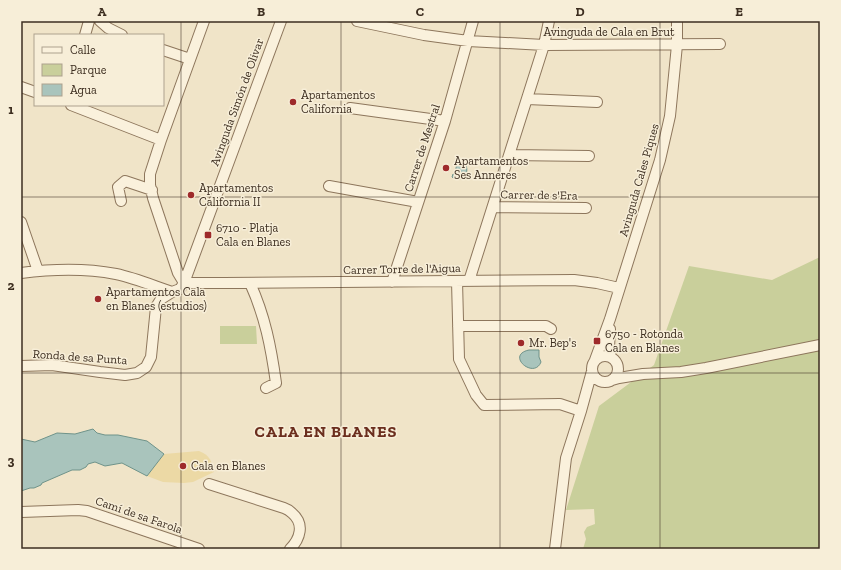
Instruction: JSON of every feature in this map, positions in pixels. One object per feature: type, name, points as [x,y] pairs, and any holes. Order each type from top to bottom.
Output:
[{"type":"street","points":[[84,34],[89,21]]},
{"type":"street","points":[[100,21],[108,28],[120,34]]},
{"type":"street","points":[[156,307],[161,299],[180,289],[184,283],[178,273],[153,198],[150,185],[150,174],[204,21]]},
{"type":"street","name":"Avinguda Simón de Olivar","points":[[184,283],[281,21]]},
{"type":"street","name":"Avinguda de Cala en Brut","points":[[357,21],[424,35],[468,41],[544,45],[720,44]]},
{"type":"street","name":"Carrer de Mestral","points":[[392,282],[445,121],[474,21]]},
{"type":"street","points":[[470,281],[544,45],[549,21]]},
{"type":"street","name":"Avinguda Cales Piques","points":[[595,360],[610,319],[660,160],[670,116],[678,21]]},
{"type":"street","points":[[164,50],[190,59]]},
{"type":"street","points":[[21,87],[34,92]]},
{"type":"street","points":[[527,99],[597,102]]},
{"type":"street","points":[[74,106],[161,140]]},
{"type":"street","points":[[350,108],[445,121]]},
{"type":"street","points":[[509,155],[589,156]]},
{"type":"street","points":[[121,201],[118,187],[125,181],[152,190]]},
{"type":"street","points":[[329,186],[418,202]]},
{"type":"street","name":"Carrer de s'Era","points":[[493,207],[586,208]]},
{"type":"street","points":[[21,222],[38,271]]},
{"type":"street","points":[[21,273],[38,271],[89,270],[118,274],[172,292]]},
{"type":"street","name":"Carrer Torre de l'Aigua","points":[[184,283],[574,280],[619,288]]},
{"type":"street","points":[[457,281],[459,359],[476,395],[484,405],[560,404],[582,407]]},
{"type":"street","points":[[250,283],[262,312],[271,347],[276,383],[266,388]]},
{"type":"street","name":"Ronda de sa Punta","points":[[21,366],[52,365],[125,375],[137,373],[146,367],[151,356],[156,307],[149,284]]},
{"type":"street","name":"Avinguda Cales Piques","points":[[610,319],[609,348],[613,359]]},
{"type":"street","points":[[458,326],[546,326],[551,329]]},
{"type":"street","points":[[592,371],[594,377],[598,380],[608,381],[643,374],[681,372],[706,368],[820,345]]},
{"type":"street","points":[[556,549],[566,458],[582,407],[592,371],[592,365],[595,360],[604,356],[613,359],[624,368],[643,374]]},
{"type":"street","points":[[582,407],[594,390],[615,378],[618,371],[618,365],[613,359]]},
{"type":"street","points":[[209,484],[284,508],[292,513],[296,517],[299,524],[300,534],[295,544],[290,549]]},
{"type":"street","name":"Camí de sa Farola","points":[[21,512],[87,511],[199,549]]},
{"type":"green space","points":[[820,257],[820,549],[583,549],[586,539],[584,532],[587,527],[595,524],[594,509],[566,510],[599,406],[654,365],[689,266],[772,280]]},
{"type":"green space","points":[[220,326],[256,326],[257,344],[220,344]]},
{"type":"sand","name":"Cala en Blanes","points":[[199,451],[210,459],[214,472],[193,482],[184,483],[163,482],[147,476],[164,454]]},
{"type":"water","points":[[461,163],[466,165],[466,174],[461,178],[455,179],[452,177],[453,174],[459,172],[456,168],[457,165]]},
{"type":"water","points":[[529,350],[539,350],[541,362],[537,367],[528,367],[523,365],[520,361],[522,353]]},
{"type":"water","points":[[93,429],[97,433],[105,435],[118,435],[147,441],[164,454],[147,476],[122,463],[105,466],[95,462],[88,464],[80,470],[72,470],[34,488],[21,491],[21,439],[35,442],[57,433],[75,434]]},
{"type":"place","name":"Apartamentos California","points":[[293,102]]},
{"type":"place","name":"Apartamentos Ses Anneres","points":[[446,168]]},
{"type":"place","name":"Apartamentos California II","points":[[191,195]]},
{"type":"place","name":"6710 - Platja Cala en Blanes","points":[[208,235]]},
{"type":"place","name":"Apartamentos Cala en Blanes (estudios)","points":[[98,299]]},
{"type":"place","name":"6750 - Rotonda Cala en Blanes","points":[[597,341]]},
{"type":"place","name":"Mr. Bep's","points":[[521,343]]},
{"type":"place","name":"Cala en Blanes","points":[[183,466]]},
{"type":"district","name":"CALA EN BLANES","points":[[326,431]]}]
